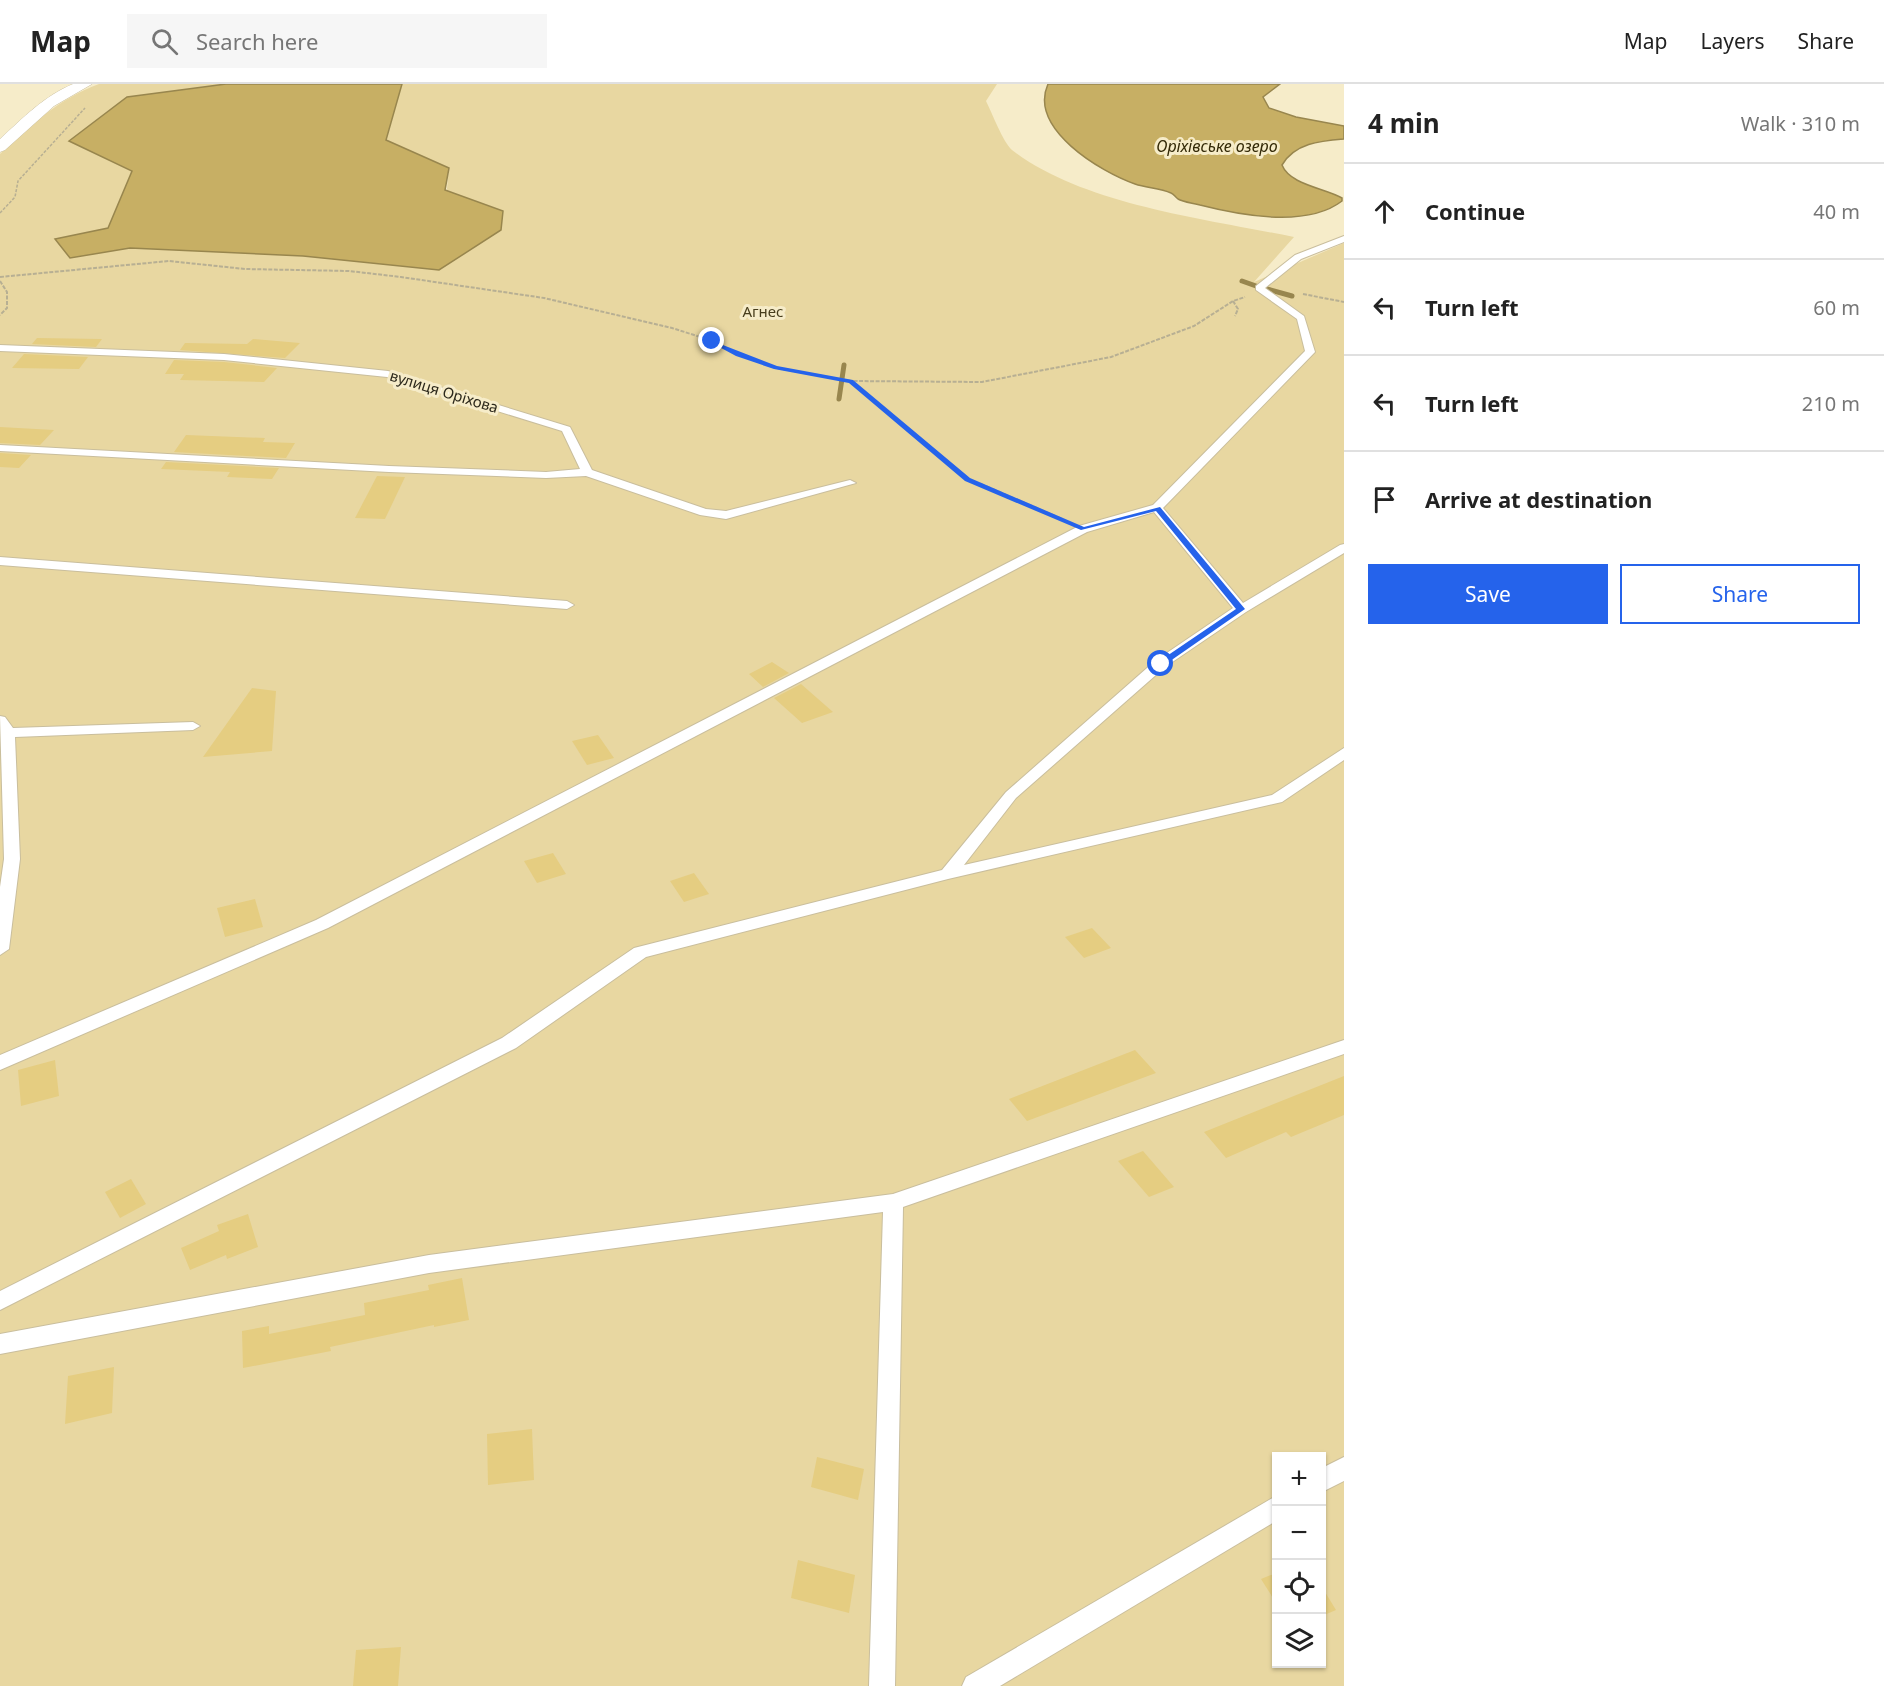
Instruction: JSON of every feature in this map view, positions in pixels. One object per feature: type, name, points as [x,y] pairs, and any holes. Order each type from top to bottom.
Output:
[{"type":"street","points":[[0,147],[54,97],[85,84]]},
{"type":"lane","points":[[0,1063],[322,924],[1083,529],[1157,508],[1310,352],[1301,318],[1265,285],[1298,257],[1344,239]]},
{"type":"lane","name":"вулиця Оріхова","points":[[0,348],[225,357],[388,374],[566,429],[587,472]]},
{"type":"lane","points":[[0,448],[412,470],[546,475],[587,472],[704,512],[726,515],[850,483]]},
{"type":"lane","points":[[1157,508],[1241,609]]},
{"type":"lane","points":[[948,874],[1011,795],[1161,664],[1241,609],[1344,548]]},
{"type":"lane","points":[[0,561],[567,605]]},
{"type":"lane","points":[[0,949],[12,859],[2,728],[193,726]]},
{"type":"lane","points":[[0,1301],[509,1043],[640,952],[948,874],[1278,800],[1344,753]]},
{"type":"lane","points":[[0,1344],[429,1264],[893,1202],[1344,1047]]},
{"type":"lane","points":[[882,1686],[893,1202]]},
{"type":"lane","points":[[1326,1479],[1344,1468]]},
{"type":"lane","points":[[975,1686],[1272,1510]]},
{"type":"path","points":[[0,213],[15,197],[18,182],[85,108]]},
{"type":"path","points":[[0,277],[21,277],[169,261],[245,269],[349,271],[401,277],[544,298],[672,328],[712,341],[739,355],[776,368],[851,381],[982,382],[1111,357],[1194,326],[1233,301],[1265,285],[1344,302]]},
{"type":"path","points":[[0,281],[7,292],[7,308],[0,315]]},
{"type":"path","points":[[1233,301],[1238,309],[1235,316]]},
{"type":"path","points":[[851,381],[967,479],[1083,529]]},
{"type":"green space","name":"Агнес","points":[[99,84],[226,84],[127,97],[69,141],[132,170],[108,228],[56,239],[70,257],[129,248],[303,256],[439,270],[449,168],[386,140],[402,84],[997,84],[986,101],[1001,134],[1012,150],[1041,169],[1109,197],[1185,216],[1294,237],[1254,282],[1344,243],[1344,1686],[0,1686],[0,154],[46,114],[70,97]]},
{"type":"water","points":[[226,84],[402,84],[386,140],[449,168],[445,190],[503,211],[501,230],[439,270],[303,256],[130,248],[70,258],[55,239],[108,228],[132,171],[69,141],[127,97]]},
{"type":"water","name":"Оріхівське озеро","points":[[1048,84],[1280,84],[1263,97],[1269,108],[1296,117],[1344,126],[1344,139],[1309,144],[1294,152],[1282,165],[1286,172],[1300,182],[1342,198],[1342,201],[1311,214],[1272,217],[1185,202],[1167,191],[1135,184],[1104,170],[1087,159],[1058,132],[1048,117],[1045,101]]},
{"type":"building","points":[[37,338],[102,339],[96,347],[32,344]]},
{"type":"building","points":[[253,339],[300,343],[285,358],[180,350],[185,343],[247,344]]},
{"type":"building","points":[[24,354],[88,357],[79,369],[12,368]]},
{"type":"building","points":[[174,360],[224,362],[277,368],[264,382],[180,380],[184,374],[165,374]]},
{"type":"building","points":[[0,427],[54,430],[40,445],[0,443]]},
{"type":"building","points":[[186,435],[265,438],[263,442],[295,443],[286,458],[174,452]]},
{"type":"building","points":[[0,453],[31,455],[19,468],[0,467]]},
{"type":"building","points":[[166,462],[279,468],[272,479],[227,477],[230,472],[161,469]]},
{"type":"building","points":[[377,476],[405,477],[385,519],[355,518]]},
{"type":"building","points":[[772,662],[789,673],[763,687],[749,674]]},
{"type":"building","points":[[801,684],[833,712],[802,723],[774,698]]},
{"type":"building","points":[[252,688],[276,691],[272,751],[203,757]]},
{"type":"building","points":[[598,735],[614,758],[587,765],[572,741]]},
{"type":"building","points":[[553,853],[566,874],[537,883],[524,861]]},
{"type":"building","points":[[694,873],[709,894],[684,902],[670,881]]},
{"type":"building","points":[[255,899],[263,927],[225,937],[217,908]]},
{"type":"building","points":[[1092,928],[1111,948],[1084,958],[1065,937]]},
{"type":"building","points":[[1135,1050],[1156,1073],[1027,1121],[1009,1099]]},
{"type":"building","points":[[55,1060],[59,1096],[21,1106],[18,1070]]},
{"type":"building","points":[[1344,1076],[1344,1115],[1291,1137],[1286,1132],[1226,1158],[1204,1132]]},
{"type":"building","points":[[1143,1151],[1174,1187],[1149,1197],[1118,1161]]},
{"type":"building","points":[[131,1179],[146,1204],[120,1218],[105,1192]]},
{"type":"building","points":[[248,1214],[258,1247],[227,1259],[226,1255],[190,1270],[181,1248],[219,1231],[217,1225]]},
{"type":"building","points":[[462,1278],[469,1320],[330,1347],[331,1351],[243,1368],[242,1331],[269,1326],[269,1334],[365,1315],[364,1303],[429,1290],[428,1285]]},
{"type":"building","points":[[114,1367],[112,1413],[65,1424],[68,1376]]},
{"type":"building","points":[[532,1429],[534,1480],[488,1485],[487,1434]]},
{"type":"building","points":[[817,1457],[864,1469],[858,1500],[811,1487]]},
{"type":"building","points":[[798,1560],[855,1575],[849,1613],[791,1598]]},
{"type":"building","points":[[1272,1575],[1272,1597],[1261,1579]]},
{"type":"building","points":[[1326,1594],[1336,1610],[1326,1614]]},
{"type":"building","points":[[401,1647],[398,1686],[353,1686],[356,1650]]},
{"type":"waterway","points":[[1242,281],[1256,286]]},
{"type":"waterway","points":[[1267,289],[1292,296]]},
{"type":"waterway","points":[[839,399],[844,365]]},
{"type":"route","points":[[712,341],[739,355],[776,368],[851,381],[967,479],[1083,529],[1157,508],[1241,609],[1161,664]]}]
